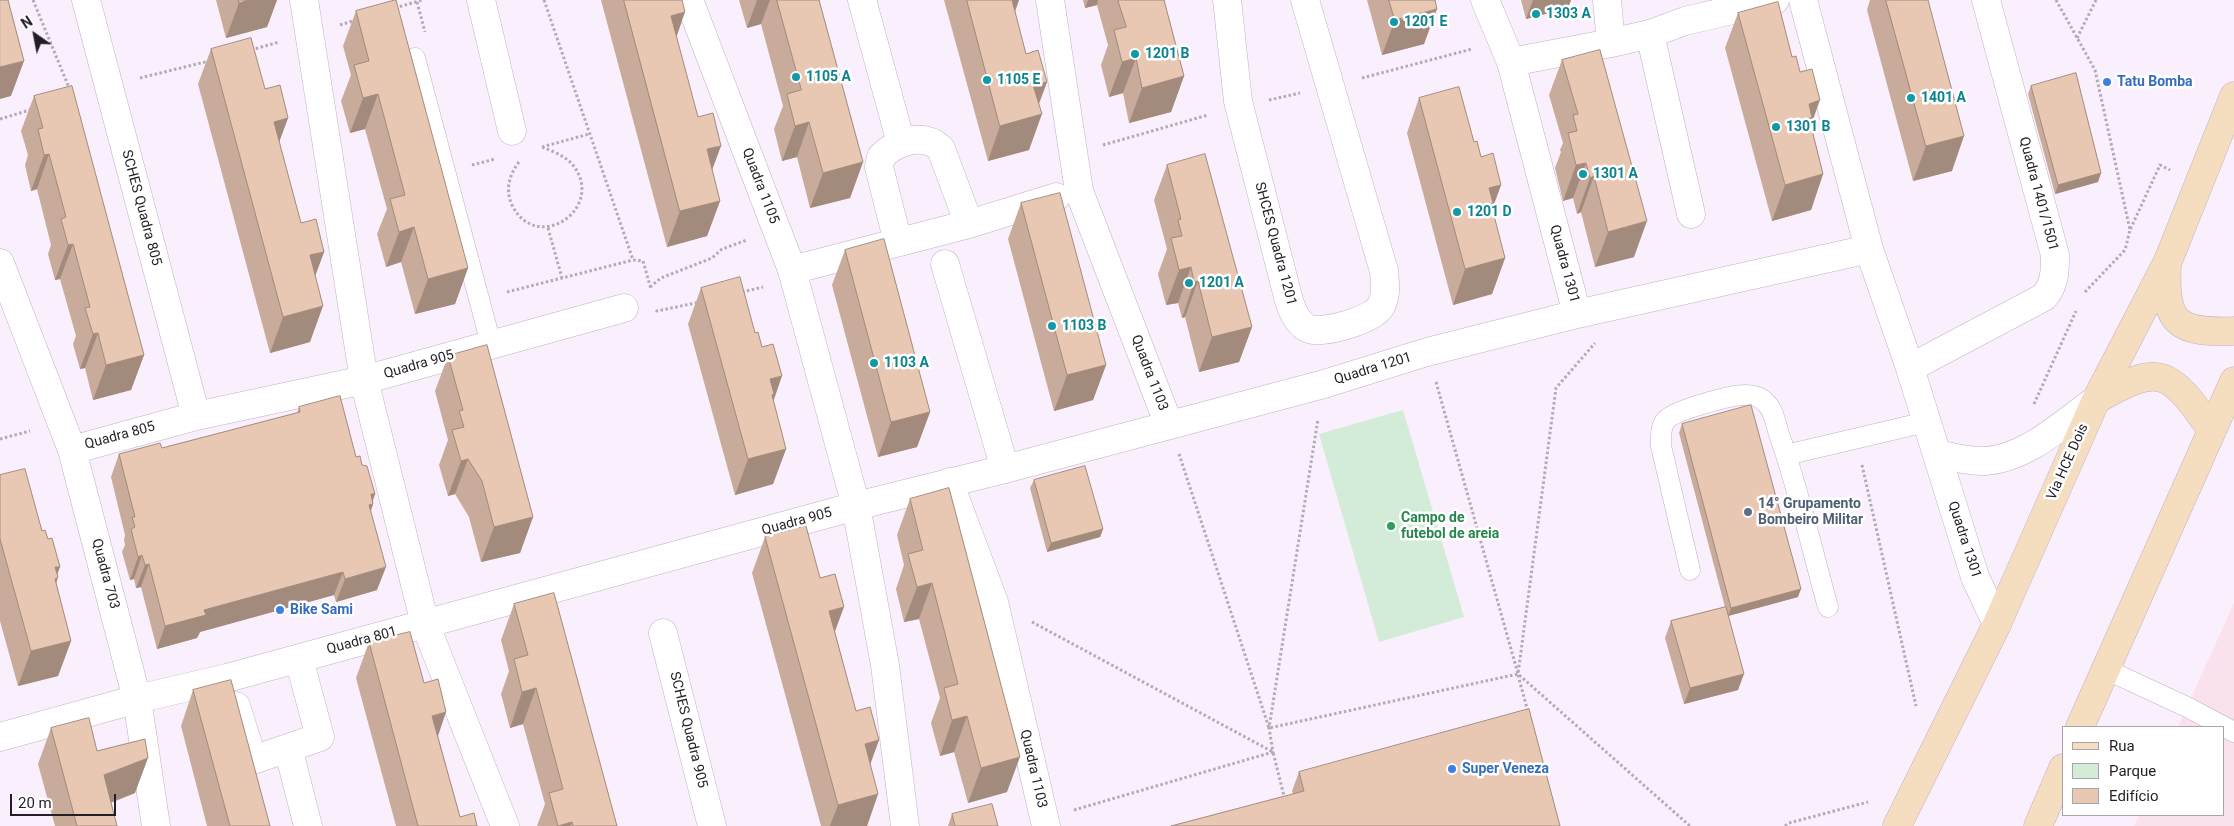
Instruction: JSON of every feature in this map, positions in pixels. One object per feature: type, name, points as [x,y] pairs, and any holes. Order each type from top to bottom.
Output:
[{"type":"main road","name":"Via HCE Dois","points":[[1897,826],[1997,624],[2096,400],[2168,262],[2197,184],[2234,96]]},
{"type":"main road","points":[[2168,262],[2166,294],[2173,315],[2179,322],[2189,328],[2201,331],[2234,331]]},
{"type":"main road","points":[[2096,400],[2136,379],[2150,376],[2162,377],[2186,394],[2211,429]]},
{"type":"main road","points":[[2080,726],[2234,381]]},
{"type":"main road","points":[[2038,826],[2062,770]]},
{"type":"main road","points":[[1909,799],[1911,826]]},
{"type":"street","name":"SCHES Quadra 805","points":[[86,0],[196,416]]},
{"type":"street","name":"Quadra 905","points":[[304,0],[364,380],[425,624],[505,826]]},
{"type":"street","points":[[481,0],[512,131]]},
{"type":"street","name":"Quadra 1105","points":[[689,0],[793,275]]},
{"type":"street","points":[[862,0],[901,143]]},
{"type":"street","points":[[905,826],[885,665],[856,506],[793,275],[898,242],[969,224],[1079,191],[1050,0]]},
{"type":"street","name":"SHCES Quadra 1201","points":[[1227,0],[1239,106],[1292,310],[1307,329],[1318,330],[1339,328],[1367,316],[1380,308],[1386,294],[1384,271],[1305,0]]},
{"type":"street","name":"Quadra 1301","points":[[1485,0],[1506,52],[1577,314],[1869,249]]},
{"type":"street","points":[[1607,0],[1612,43]]},
{"type":"street","points":[[1506,52],[1612,43],[1650,34],[1682,11],[1775,0]]},
{"type":"street","name":"Quadra 1301","points":[[1803,0],[1869,249],[1910,368],[1975,577],[1997,624]]},
{"type":"street","name":"Quadra 1401/1501","points":[[1910,368],[2044,298],[2052,289],[2055,274],[2055,255],[1986,0]]},
{"type":"street","points":[[1650,34],[1691,214]]},
{"type":"street","points":[[898,242],[879,167],[881,157],[901,143],[926,139],[935,142],[941,149],[969,224]]},
{"type":"street","name":"Quadra 1103","points":[[856,506],[1005,469],[1169,425],[1079,191]]},
{"type":"street","name":"Quadra 805","points":[[0,263],[72,450],[196,416],[364,380]]},
{"type":"street","points":[[945,264],[1005,469]]},
{"type":"street","name":"Quadra 905","points":[[364,380],[624,308]]},
{"type":"street","name":"Quadra 1201","points":[[1169,425],[1324,384],[1428,352],[1577,314]]},
{"type":"street","points":[[1937,454],[1986,461],[2007,458],[2037,443],[2096,400]]},
{"type":"street","name":"Quadra 703","points":[[72,450],[137,699],[156,826]]},
{"type":"street","name":"Quadra 1103","points":[[949,482],[994,602],[1046,822]]},
{"type":"street","name":"Quadra 905","points":[[425,624],[856,506]]},
{"type":"street","name":"Quadra 801","points":[[137,699],[227,678],[425,624]]},
{"type":"street","name":"SCHES Quadra 905","points":[[663,633],[712,826]]},
{"type":"street","points":[[227,678],[253,760],[320,737],[299,659]]},
{"type":"street","points":[[0,737],[137,699]]},
{"type":"street","points":[[288,748],[308,826]]},
{"type":"lane","points":[[415,58],[491,344]]},
{"type":"lane","points":[[1690,570],[1661,446],[1661,436],[1667,419],[1678,412],[1731,397],[1744,395],[1757,397],[1767,403],[1771,410],[1786,455],[1828,607]]},
{"type":"lane","points":[[1786,455],[1926,422]]},
{"type":"lane","points":[[2105,669],[2187,706],[2223,726]]},
{"type":"path","points":[[33,0],[74,98],[109,86],[214,59]]},
{"type":"path","points":[[390,10],[422,0]]},
{"type":"path","points":[[544,0],[633,260]]},
{"type":"path","points":[[2056,0],[2095,70],[2130,230]]},
{"type":"path","points":[[2077,38],[2096,0]]},
{"type":"path","points":[[242,52],[363,18]]},
{"type":"path","points":[[1074,154],[1239,106],[1506,52]]},
{"type":"path","points":[[0,119],[37,108]]},
{"type":"path","points":[[523,155],[508,182],[509,198],[515,212],[523,219],[536,226],[548,228],[566,219],[577,208],[582,192],[580,177],[572,164],[542,147]]},
{"type":"path","points":[[2081,299],[2085,290],[2125,250],[2130,230],[2160,165],[2197,184]]},
{"type":"path","points":[[548,228],[562,278]]},
{"type":"path","points":[[624,308],[660,278],[712,258],[722,248],[777,229]]},
{"type":"path","points":[[506,292],[633,260],[643,261],[652,295]]},
{"type":"path","points":[[739,292],[793,275]]},
{"type":"path","points":[[654,303],[656,312],[702,301]]},
{"type":"path","points":[[2031,410],[2078,308]]},
{"type":"path","points":[[1518,674],[1556,388],[1597,342]]},
{"type":"path","points":[[1428,352],[1531,722]]},
{"type":"path","points":[[1269,728],[1324,384]]},
{"type":"path","points":[[1169,425],[1269,728],[1286,807]]},
{"type":"path","points":[[1856,439],[1916,706]]},
{"type":"path","points":[[994,602],[1273,752]]},
{"type":"path","points":[[1269,728],[1518,674]]},
{"type":"path","points":[[1518,674],[1690,826]]},
{"type":"path","points":[[1046,822],[1273,752]]},
{"type":"path","points":[[1785,826],[1789,823],[1868,802]]},
{"type":"shaded area","points":[[2234,603],[2234,826],[2134,826],[2139,816],[2224,816],[2224,726],[2178,726]]},
{"type":"green space","name":"Campo de futebol de areia","points":[[1403,410],[1464,617],[1379,642],[1319,434]]},
{"type":"building","points":[[0,0],[8,0],[24,61],[0,67]]},
{"type":"building","points":[[396,0],[468,268],[428,279],[414,227],[399,232],[390,199],[405,195],[378,94],[363,98],[354,65],[369,61],[356,11]]},
{"type":"building","points":[[624,0],[682,0],[685,12],[671,16],[698,117],[713,113],[721,146],[707,149],[720,201],[680,211]]},
{"type":"building","points":[[777,0],[819,0],[863,162],[823,173],[809,122],[795,126],[787,94],[801,90]]},
{"type":"building","points":[[967,0],[1012,0],[1026,54],[1038,50],[1047,82],[1033,85],[1042,114],[1000,126]]},
{"type":"building","points":[[1118,0],[1164,0],[1184,76],[1142,88],[1136,58],[1122,62],[1114,30],[1126,27]]},
{"type":"building","points":[[1389,0],[1435,0],[1437,9],[1395,20]]},
{"type":"building","points":[[1886,0],[1928,0],[1964,136],[1926,146]]},
{"type":"building","points":[[1778,2],[1792,57],[1796,56],[1800,72],[1812,69],[1820,100],[1809,104],[1812,118],[1809,118],[1823,174],[1785,185],[1738,13]]},
{"type":"building","points":[[251,38],[265,89],[280,85],[288,118],[274,122],[301,223],[316,219],[324,252],[310,255],[323,306],[283,317],[211,49]]},
{"type":"building","points":[[1600,50],[1647,221],[1608,232],[1594,176],[1590,178],[1586,163],[1576,165],[1568,133],[1577,131],[1573,115],[1578,114],[1562,60]]},
{"type":"building","points":[[2076,73],[2101,173],[2058,185],[2031,86]]},
{"type":"building","points":[[72,86],[144,355],[106,365],[98,333],[93,334],[85,308],[90,307],[73,244],[68,245],[61,219],[66,217],[49,154],[44,155],[38,129],[43,128],[34,96]]},
{"type":"building","points":[[1459,87],[1474,142],[1477,141],[1481,157],[1493,153],[1501,185],[1489,188],[1493,203],[1491,204],[1505,258],[1465,269],[1419,98]]},
{"type":"building","points":[[1205,154],[1252,327],[1212,337],[1198,281],[1194,282],[1191,267],[1179,270],[1171,238],[1182,236],[1178,220],[1181,219],[1167,165]]},
{"type":"building","points":[[1060,193],[1106,365],[1067,375],[1021,203]]},
{"type":"building","points":[[884,239],[930,412],[891,422],[845,250]]},
{"type":"building","points":[[740,277],[755,333],[758,332],[762,347],[773,344],[782,376],[770,379],[774,394],[772,395],[786,449],[748,459],[701,288]]},
{"type":"building","points":[[487,345],[533,517],[494,527],[482,481],[468,459],[461,461],[452,430],[464,427],[459,411],[463,410],[448,356]]},
{"type":"building","points":[[340,396],[356,457],[360,456],[362,465],[367,466],[375,494],[371,494],[373,504],[369,505],[386,567],[345,579],[343,572],[204,610],[206,615],[165,626],[149,564],[145,565],[142,555],[138,557],[131,529],[135,527],[132,517],[135,517],[119,454],[160,443],[162,448],[300,412],[299,407]]},
{"type":"building","points":[[1751,405],[1801,589],[1731,608],[1682,424]]},
{"type":"building","points":[[1085,466],[1103,529],[1051,543],[1034,480]]},
{"type":"building","points":[[25,469],[42,531],[45,530],[48,539],[52,538],[60,567],[55,567],[58,577],[55,579],[71,641],[31,651],[0,539],[0,475]]},
{"type":"building","points":[[949,488],[1020,757],[981,768],[967,716],[952,720],[944,688],[958,684],[932,583],[917,587],[908,554],[923,550],[910,499]]},
{"type":"building","points":[[806,526],[820,578],[835,574],[844,607],[829,611],[856,711],[870,707],[879,740],[865,744],[878,794],[838,805],[765,537]]},
{"type":"building","points":[[554,593],[617,826],[573,826],[572,822],[558,826],[549,793],[563,789],[536,688],[522,692],[514,659],[528,655],[514,604]]},
{"type":"building","points":[[1726,607],[1744,674],[1690,688],[1671,621]]},
{"type":"building","points":[[410,632],[424,683],[438,679],[446,712],[432,716],[460,817],[474,813],[477,826],[418,826],[369,642]]},
{"type":"building","points":[[231,680],[270,826],[230,826],[193,690]]},
{"type":"building","name":"Super Veneza","points":[[1529,709],[1560,826],[1171,826],[1304,791],[1299,772]]},
{"type":"building","points":[[89,718],[97,751],[145,739],[148,758],[104,775],[117,826],[77,826],[51,728]]},
{"type":"building","points":[[992,804],[998,826],[955,826],[952,814]]},
{"type":"place","name":"1303 A","points":[[1536,14]]},
{"type":"place","name":"1201 E","points":[[1394,22]]},
{"type":"place","name":"1201 B","points":[[1135,54]]},
{"type":"place","name":"1105 A","points":[[796,77]]},
{"type":"place","name":"1105 E","points":[[987,80]]},
{"type":"place","name":"Tatu Bomba","points":[[2107,82]]},
{"type":"place","name":"1401 A","points":[[1911,98]]},
{"type":"place","name":"1301 B","points":[[1776,127]]},
{"type":"place","name":"1301 A","points":[[1583,174]]},
{"type":"place","name":"1201 D","points":[[1457,212]]},
{"type":"place","name":"1201 A","points":[[1189,283]]},
{"type":"place","name":"1103 B","points":[[1052,326]]},
{"type":"place","name":"1103 A","points":[[874,363]]},
{"type":"place","name":"14° Grupamento Bombeiro Militar","points":[[1748,512]]},
{"type":"place","name":"Campo de futebol de areia","points":[[1391,526]]},
{"type":"place","name":"Bike Sami","points":[[280,610]]},
{"type":"place","name":"Super Veneza","points":[[1452,769]]}]
